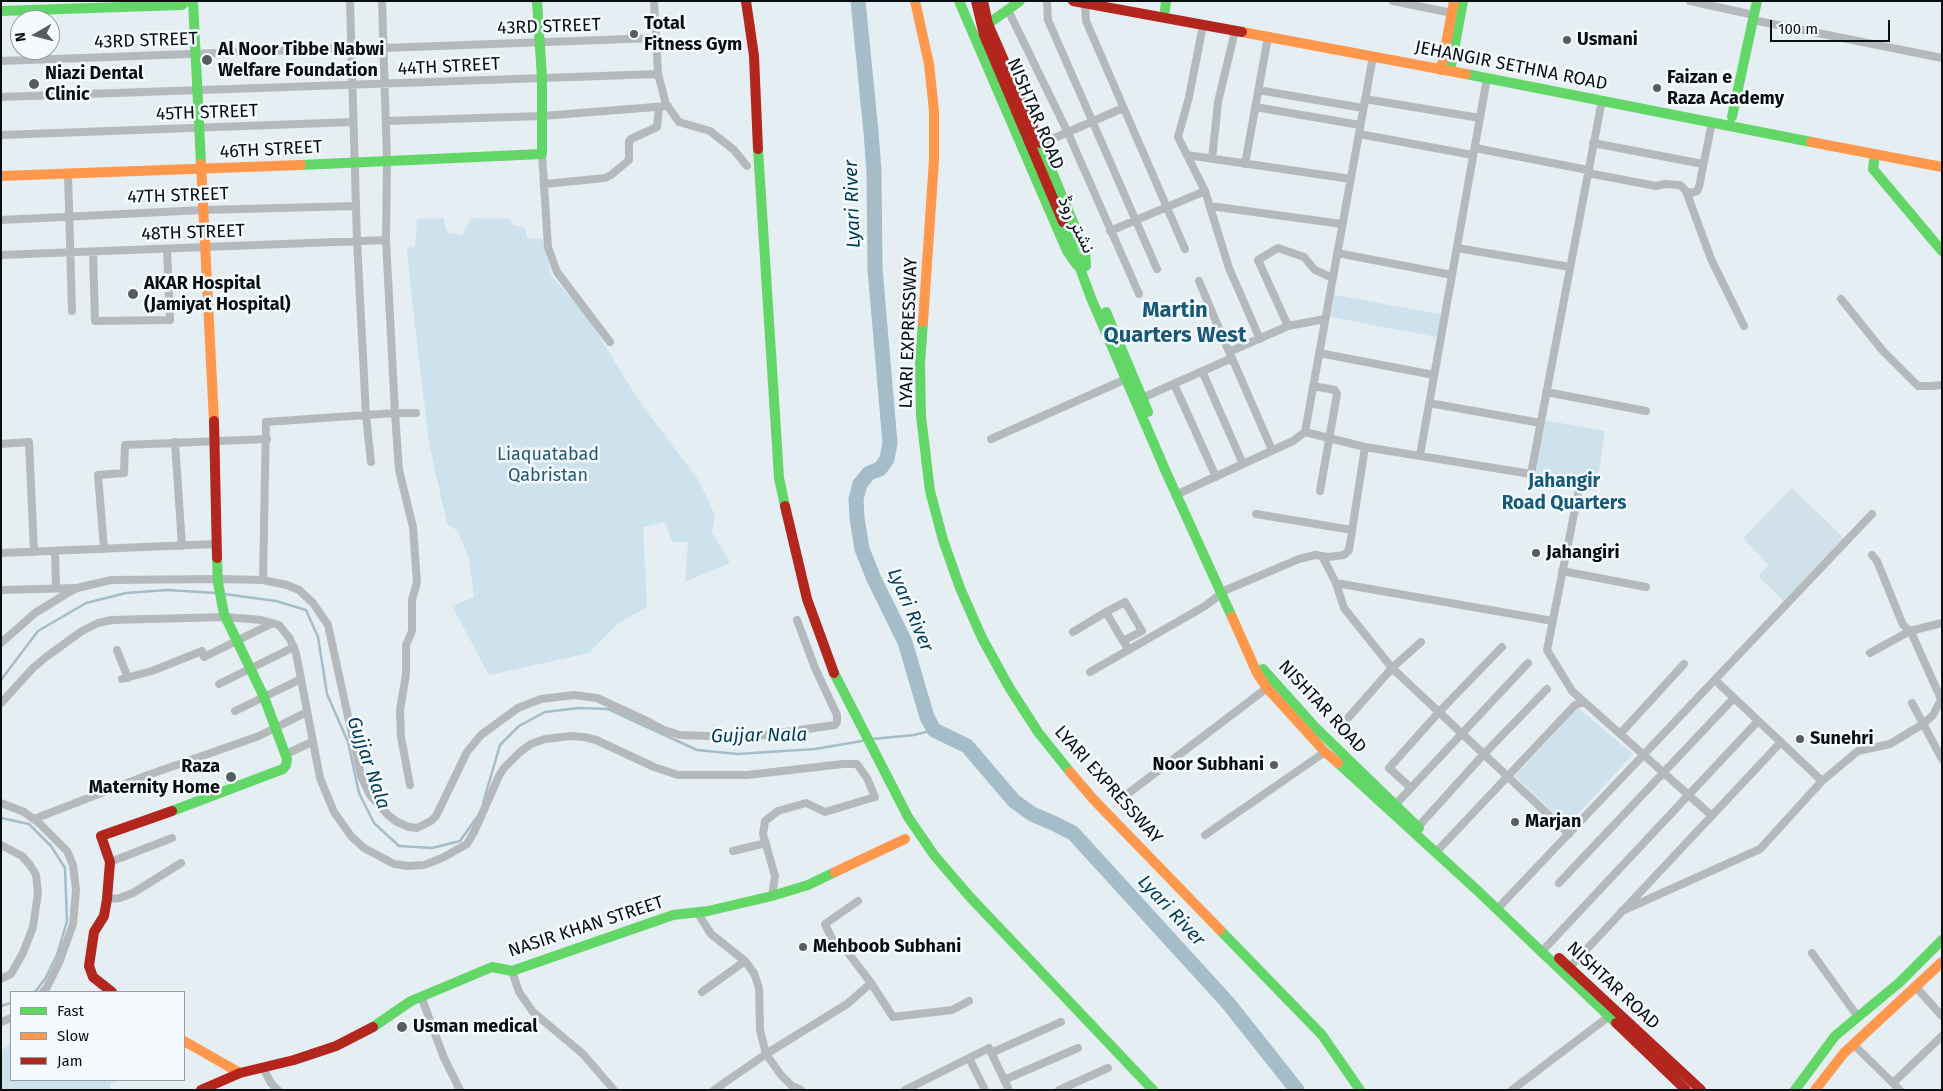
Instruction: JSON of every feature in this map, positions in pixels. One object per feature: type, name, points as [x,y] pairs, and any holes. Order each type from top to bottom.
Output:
[{"type":"main road","points":[[1,11],[182,5],[186,1]]},
{"type":"main road","points":[[111,991],[93,977],[89,966],[94,932],[104,916],[107,899],[110,862],[101,836],[283,769],[286,765],[286,754],[264,697],[225,616],[218,581],[215,442],[193,1]]},
{"type":"main road","points":[[537,1],[542,78],[542,154]]},
{"type":"main road","points":[[746,1],[754,56],[759,172],[779,478],[796,557],[808,599],[832,668],[908,818],[934,855],[970,897],[1153,1090]]},
{"type":"main road","name":"LYARI EXPRESSWAY","points":[[915,1],[929,64],[934,111],[934,168],[920,365],[921,416],[930,491],[943,540],[960,588],[982,638],[1009,687],[1038,732],[1064,765],[1094,800],[1132,837],[1322,1035],[1360,1090]]},
{"type":"main road","name":"نشتر روڈ","points":[[958,1],[963,8],[1067,251],[1085,267]]},
{"type":"main road","name":"NISHTAR ROAD","points":[[976,1],[984,35],[1070,238],[1085,267],[1142,398],[1257,673],[1267,688],[1325,752],[1612,1013],[1701,1090]]},
{"type":"main road","name":"نشتر روڈ","points":[[983,1],[988,24],[1041,144],[1085,251],[1085,267]]},
{"type":"main road","points":[[988,24],[1020,1]]},
{"type":"main road","name":"JEHANGIR SETHNA ROAD","points":[[1072,1],[1373,56],[1446,66],[1487,78],[1942,167]]},
{"type":"main road","name":"JEHANGIR SETHNA ROAD","points":[[1123,1],[1165,5],[1446,66],[1732,117],[1942,159]]},
{"type":"main road","points":[[1446,66],[1454,1]]},
{"type":"main road","points":[[1446,66],[1463,1]]},
{"type":"main road","points":[[1732,117],[1757,1]]},
{"type":"main road","name":"46TH STREET","points":[[1,176],[200,170],[542,154]]},
{"type":"main road","points":[[1875,154],[1873,169],[1942,251]]},
{"type":"main road","name":"NISHTAR ROAD","points":[[1085,267],[1126,379],[1223,592],[1266,674],[1316,728],[1395,805],[1569,968],[1686,1090]]},
{"type":"main road","name":"NASIR KHAN STREET","points":[[200,1090],[240,1074],[294,1060],[336,1046],[370,1029],[411,1000],[492,967],[512,971],[673,915],[697,912],[772,896],[808,885],[905,839]]},
{"type":"main road","points":[[1795,1088],[1836,1036],[1900,982],[1942,940]]},
{"type":"main road","points":[[1815,1090],[1829,1071],[1854,1044],[1942,962]]},
{"type":"main road","points":[[185,1042],[240,1074]]},
{"type":"street","points":[[350,1],[357,241],[366,415],[371,462]]},
{"type":"street","points":[[382,1],[387,162],[386,240],[395,412],[399,470],[413,527],[416,582],[412,600],[412,631],[406,645],[406,674],[400,710],[400,737],[410,785]]},
{"type":"street","points":[[654,1],[658,74],[668,106],[679,122],[710,130],[734,150],[747,166]]},
{"type":"street","points":[[1047,1],[1048,20],[1157,269]]},
{"type":"street","points":[[1393,1],[1452,13]]},
{"type":"street","points":[[1690,1],[1753,18],[1942,58]]},
{"type":"street","points":[[1086,4],[1086,21],[1165,208],[1185,249]]},
{"type":"street","points":[[1008,10],[1068,133],[1139,294]]},
{"type":"street","points":[[1203,25],[1189,97],[1178,137],[1205,191],[1229,268],[1260,339]]},
{"type":"street","points":[[1212,159],[1218,102],[1235,31]]},
{"type":"street","points":[[1245,164],[1268,37]]},
{"type":"street","name":"43RD STREET","points":[[384,48],[656,38]]},
{"type":"street","name":"43RD STREET","points":[[1,60],[352,48]]},
{"type":"street","points":[[1182,492],[1293,441],[1305,432],[1373,56]]},
{"type":"street","name":"44TH STREET","points":[[1,97],[658,74]]},
{"type":"street","points":[[1420,455],[1487,78]]},
{"type":"street","points":[[1258,90],[1363,108]]},
{"type":"street","points":[[1365,99],[1480,118]]},
{"type":"street","points":[[1305,432],[1365,447],[1531,474],[1602,100]]},
{"type":"street","points":[[386,121],[542,116],[668,106]]},
{"type":"street","points":[[545,184],[606,178],[611,175],[629,160],[631,139],[657,127],[659,107]]},
{"type":"street","points":[[1255,107],[1360,125]]},
{"type":"street","points":[[1041,144],[1122,108]]},
{"type":"street","name":"45TH STREET","points":[[1,135],[354,122]]},
{"type":"street","points":[[1686,191],[1697,191],[1712,122]]},
{"type":"street","points":[[1359,134],[1588,170],[1593,174],[1656,186],[1665,184],[1680,186],[1686,191],[1711,259],[1744,326]]},
{"type":"street","points":[[1593,143],[1703,164]]},
{"type":"street","points":[[542,154],[548,247],[557,272],[610,342]]},
{"type":"street","points":[[1187,155],[1351,179]]},
{"type":"street","points":[[68,174],[72,311]]},
{"type":"street","points":[[1110,231],[1205,191]]},
{"type":"street","name":"47TH STREET","points":[[1,220],[202,210],[356,206]]},
{"type":"street","points":[[1210,206],[1342,224]]},
{"type":"street","name":"48TH STREET","points":[[1,255],[386,240]]},
{"type":"street","points":[[1288,326],[1258,260],[1278,248],[1304,257],[1315,270],[1333,278]]},
{"type":"street","points":[[1457,248],[1570,267]]},
{"type":"street","points":[[93,252],[95,321],[170,320],[167,249]]},
{"type":"street","points":[[1337,253],[1452,275]]},
{"type":"street","points":[[1199,281],[1272,450]]},
{"type":"street","points":[[1841,299],[1883,351],[1918,386],[1942,384]]},
{"type":"street","points":[[1142,398],[1202,372],[1260,339],[1288,326],[1325,319]]},
{"type":"street","points":[[1319,354],[1434,375]]},
{"type":"street","points":[[1202,372],[1243,464]]},
{"type":"street","points":[[991,439],[1126,379]]},
{"type":"street","points":[[1174,384],[1216,477]]},
{"type":"street","points":[[1313,386],[1337,392],[1320,490]]},
{"type":"street","points":[[1546,392],[1646,411]]},
{"type":"street","points":[[1429,403],[1541,423]]},
{"type":"street","points":[[263,580],[266,422],[395,412],[416,413]]},
{"type":"street","points":[[104,549],[98,475],[124,473],[125,445],[267,439]]},
{"type":"street","points":[[1,444],[29,442],[34,552]]},
{"type":"street","points":[[175,442],[182,546]]},
{"type":"street","points":[[1090,672],[1206,606],[1223,592],[1299,559],[1315,555],[1339,557],[1344,555],[1349,550],[1365,447]]},
{"type":"street","points":[[1579,489],[1547,650],[1572,692],[1712,816]]},
{"type":"street","points":[[1256,514],[1352,530]]},
{"type":"street","points":[[1501,905],[1872,514]]},
{"type":"street","points":[[1,553],[216,544]]},
{"type":"street","points":[[55,551],[56,588]]},
{"type":"street","points":[[1322,556],[1336,583],[1344,608],[1392,668],[1569,834]]},
{"type":"street","points":[[1622,911],[1760,849],[1822,781],[1858,751],[1890,744],[1923,724],[1932,715],[1942,699],[1910,631],[1903,625],[1877,561],[1872,556]]},
{"type":"street","points":[[1562,571],[1646,587]]},
{"type":"street","points":[[1,590],[77,588],[123,579],[263,580],[287,585],[298,590],[321,613],[328,625],[361,776],[370,795],[388,815],[409,827],[417,828],[431,821],[436,816],[467,752],[481,735],[497,721],[518,708],[541,699],[574,695],[597,698],[680,736],[726,737],[765,735],[834,725],[837,722],[837,715],[815,668],[797,620]]},
{"type":"street","points":[[1336,583],[1553,621]]},
{"type":"street","points":[[1,643],[35,613],[77,588]]},
{"type":"street","points":[[1074,632],[1124,602],[1142,631],[1123,641]]},
{"type":"street","points":[[1106,612],[1129,650]]},
{"type":"street","points":[[1,703],[33,668],[68,640],[91,626],[112,620],[225,616],[261,620],[279,625],[294,647],[322,788],[334,812],[351,836],[364,848],[382,859],[408,866],[424,865],[442,858],[466,844],[474,832],[504,768],[531,744],[545,739],[564,736],[596,740],[654,767],[678,775],[723,776],[754,774],[852,763],[860,767],[875,797],[825,812],[806,803],[778,810],[765,821],[763,827],[774,876],[772,896]]},
{"type":"street","points":[[117,650],[125,679],[202,651],[204,657],[273,623]]},
{"type":"street","points":[[1870,653],[1910,631],[1942,623]]},
{"type":"street","points":[[1348,718],[1392,668],[1420,642]]},
{"type":"street","points":[[219,684],[294,647]]},
{"type":"street","points":[[1411,788],[1389,768],[1439,712],[1502,647]]},
{"type":"street","points":[[1395,805],[1528,663]]},
{"type":"street","points":[[1620,734],[1684,664]]},
{"type":"street","points":[[235,711],[301,679]]},
{"type":"street","points":[[1715,680],[1822,781]]},
{"type":"street","points":[[1126,795],[1267,688]]},
{"type":"street","points":[[1418,827],[1483,755],[1547,689]]},
{"type":"street","points":[[1559,883],[1734,698]]},
{"type":"street","points":[[1440,848],[1575,705],[1584,702]]},
{"type":"street","points":[[1912,703],[1942,759]]},
{"type":"street","points":[[34,819],[148,775],[259,736],[307,712]]},
{"type":"street","points":[[1546,947],[1758,721]]},
{"type":"street","points":[[286,754],[312,742]]},
{"type":"street","points":[[1569,968],[1781,742]]},
{"type":"street","points":[[1205,835],[1325,752]]},
{"type":"street","points":[[1,803],[24,812],[34,819],[67,851],[70,858],[76,890],[73,924],[59,963],[44,991]]},
{"type":"street","points":[[110,862],[172,838]]},
{"type":"street","points":[[734,851],[766,843]]},
{"type":"street","points":[[1,845],[22,856],[30,865],[36,875],[38,893],[32,927],[23,953],[10,974],[1,979]]},
{"type":"street","points":[[107,899],[120,898],[133,893],[182,863]]},
{"type":"street","points":[[858,901],[825,924],[832,939],[843,946],[893,1017],[952,1010],[969,1001]]},
{"type":"street","points":[[697,912],[711,934],[745,962],[754,973],[759,988],[760,1030],[766,1054],[792,1086],[801,1090]]},
{"type":"street","points":[[1812,953],[1858,1016]]},
{"type":"street","points":[[702,992],[745,962]]},
{"type":"street","points":[[512,971],[519,992],[533,1012],[583,1054],[614,1090]]},
{"type":"street","points":[[714,1090],[766,1054],[847,1004],[870,983]]},
{"type":"street","points":[[1915,986],[1942,1016]]},
{"type":"street","points":[[421,996],[444,1058],[460,1090]]},
{"type":"street","points":[[1512,1090],[1612,1013]]},
{"type":"street","points":[[991,1053],[1061,1022]]},
{"type":"street","points":[[1893,1083],[1942,1036]]},
{"type":"street","points":[[1854,1044],[1900,1090]]},
{"type":"street","points":[[905,1090],[989,1048],[1009,1090]]},
{"type":"street","points":[[1004,1080],[1078,1048]]},
{"type":"street","points":[[970,1058],[985,1090]]},
{"type":"street","points":[[263,1068],[271,1083],[278,1090]]},
{"type":"street","points":[[1059,1090],[1108,1068]]},
{"type":"shaded area","points":[[1792,488],[1847,541],[1787,604],[1758,576],[1769,565],[1743,538]]},
{"type":"green space","name":"Liaquatabad Qabristan","points":[[443,218],[447,233],[462,235],[472,218],[510,219],[512,225],[525,228],[527,238],[543,239],[552,277],[585,313],[639,401],[699,481],[715,515],[712,532],[730,563],[685,582],[688,542],[672,542],[665,522],[643,527],[647,607],[616,625],[589,653],[489,675],[452,606],[474,597],[469,559],[458,531],[447,524],[429,443],[412,300],[407,248],[415,247],[417,219]]},
{"type":"green space","points":[[1330,294],[1445,315],[1441,338],[1326,316]]},
{"type":"green space","points":[[1544,420],[1605,431],[1596,491],[1534,482]]},
{"type":"green space","points":[[1578,708],[1633,754],[1567,826],[1515,776]]},
{"type":"green space","points":[[10,1044],[10,1081],[119,1081],[110,1083],[111,1090],[1,1090],[1,1051]]},
{"type":"waterway","name":"Lyari River","points":[[858,1],[874,172],[875,269],[890,443],[887,459],[880,469],[869,473],[860,484],[856,499],[857,518],[862,549],[874,579],[905,642],[927,717],[934,730],[967,746],[1014,801],[1032,814],[1073,833],[1228,1003],[1297,1090]]},
{"type":"waterway","name":"Gujjar Nala","points":[[1,680],[38,631],[86,603],[126,593],[167,590],[216,593]]},
{"type":"waterway","name":"Gujjar Nala","points":[[224,594],[276,601],[306,610],[318,637],[327,694],[348,742],[359,793],[374,823],[399,846],[432,848],[460,841],[477,817]]},
{"type":"waterway","name":"Gujjar Nala","points":[[483,803],[500,745],[519,726],[545,712],[579,708],[608,709],[697,750],[738,754],[815,749],[862,741]]},
{"type":"waterway","name":"Gujjar Nala","points":[[873,739],[914,735],[934,730]]},
{"type":"waterway","name":"Gujjar Nala","points":[[1,818],[29,824],[51,846],[65,868],[67,921],[57,955],[45,979],[36,991]]},
{"type":"waterway","name":"Gujjar Nala","points":[[1,1006],[10,1003]]},
{"type":"traffic: fast","points":[[1,11],[182,5],[186,1]]},
{"type":"traffic: fast","points":[[193,1],[201,164]]},
{"type":"traffic: fast","points":[[301,165],[542,154],[542,78],[537,1]]},
{"type":"traffic: fast","points":[[959,1],[1067,251],[1077,265]]},
{"type":"traffic: fast","points":[[988,24],[1020,1]]},
{"type":"traffic: fast","points":[[1165,10],[1166,1]]},
{"type":"traffic: fast","points":[[1450,71],[1463,1]]},
{"type":"traffic: fast","points":[[1732,117],[1757,1]]},
{"type":"traffic: fast","points":[[1466,74],[1811,142]]},
{"type":"traffic: fast","points":[[1040,143],[1085,251],[1086,266]]},
{"type":"traffic: fast","points":[[758,149],[779,478],[785,506]]},
{"type":"traffic: fast","points":[[1875,154],[1873,169],[1942,251]]},
{"type":"traffic: fast","points":[[1063,222],[1091,298],[1166,472],[1232,617]]},
{"type":"traffic: fast","points":[[1106,312],[1148,412]]},
{"type":"traffic: fast","points":[[923,322],[920,365],[921,416],[930,491],[943,540],[960,588],[982,638],[1009,687],[1038,732],[1070,772]]},
{"type":"traffic: fast","points":[[172,811],[283,769],[286,765],[287,759],[264,697],[224,614],[218,583],[217,558]]},
{"type":"traffic: fast","points":[[1263,669],[1316,728],[1419,828]]},
{"type":"traffic: fast","points":[[834,673],[908,817],[934,855],[970,897],[1153,1090]]},
{"type":"traffic: fast","points":[[1338,763],[1479,892],[1616,1023]]},
{"type":"traffic: fast","points":[[373,1027],[411,1001],[492,967],[512,971],[673,915],[708,911],[772,896],[808,885],[835,872]]},
{"type":"traffic: fast","points":[[1220,930],[1322,1035],[1360,1090]]},
{"type":"traffic: fast","points":[[1795,1090],[1835,1036],[1900,982],[1942,940]]},
{"type":"traffic: slow","points":[[915,1],[929,64],[934,111],[934,160],[923,322]]},
{"type":"traffic: slow","points":[[1441,70],[1454,1]]},
{"type":"traffic: slow","points":[[1242,32],[1466,74]]},
{"type":"traffic: slow","points":[[1811,142],[1942,167]]},
{"type":"traffic: slow","points":[[201,164],[214,421]]},
{"type":"traffic: slow","points":[[1,176],[301,165]]},
{"type":"traffic: slow","points":[[1232,617],[1257,673],[1267,688],[1325,752],[1338,763]]},
{"type":"traffic: slow","points":[[1070,772],[1094,800],[1220,930]]},
{"type":"traffic: slow","points":[[835,872],[905,839]]},
{"type":"traffic: slow","points":[[1815,1090],[1844,1053],[1942,962]]},
{"type":"traffic: slow","points":[[185,1042],[240,1073]]},
{"type":"traffic: jam","points":[[746,1],[754,56],[758,149]]},
{"type":"traffic: jam","points":[[976,1],[984,35],[1063,222]]},
{"type":"traffic: jam","points":[[983,1],[988,24],[1040,143]]},
{"type":"traffic: jam","points":[[1073,1],[1242,32]]},
{"type":"traffic: jam","points":[[214,421],[217,558]]},
{"type":"traffic: jam","points":[[785,506],[807,599],[834,673]]},
{"type":"traffic: jam","points":[[111,991],[93,977],[89,966],[94,932],[104,916],[107,899],[110,862],[101,836],[172,811]]},
{"type":"traffic: jam","points":[[1559,958],[1701,1090]]},
{"type":"traffic: jam","points":[[1616,1023],[1686,1090]]},
{"type":"traffic: jam","points":[[201,1090],[240,1073],[294,1060],[336,1046],[373,1027]]},
{"type":"place","name":"Total Fitness Gym","points":[[634,34]]},
{"type":"place","name":"Usmani","points":[[1567,40]]},
{"type":"place","name":"Al Noor Tibbe Nabwi Welfare Foundation","points":[[207,60]]},
{"type":"place","name":"Niazi Dental Clinic","points":[[34,84]]},
{"type":"place","name":"Faizan e Raza Academy","points":[[1657,88]]},
{"type":"place","name":"AKAR Hospital (Jamiyat Hospital)","points":[[133,294]]},
{"type":"place","name":"Jahangiri","points":[[1536,553]]},
{"type":"place","name":"Sunehri","points":[[1800,739]]},
{"type":"place","name":"Noor Subhani","points":[[1274,765]]},
{"type":"place","name":"Raza Maternity Home","points":[[231,777]]},
{"type":"place","name":"Marjan","points":[[1515,822]]},
{"type":"place","name":"Mehboob Subhani","points":[[803,947]]},
{"type":"place","name":"Usman medical","points":[[402,1027]]},
{"type":"district","name":"Martin Quarters West","points":[[1175,324]]},
{"type":"district","name":"Jahangir Road Quarters","points":[[1564,493]]}]
